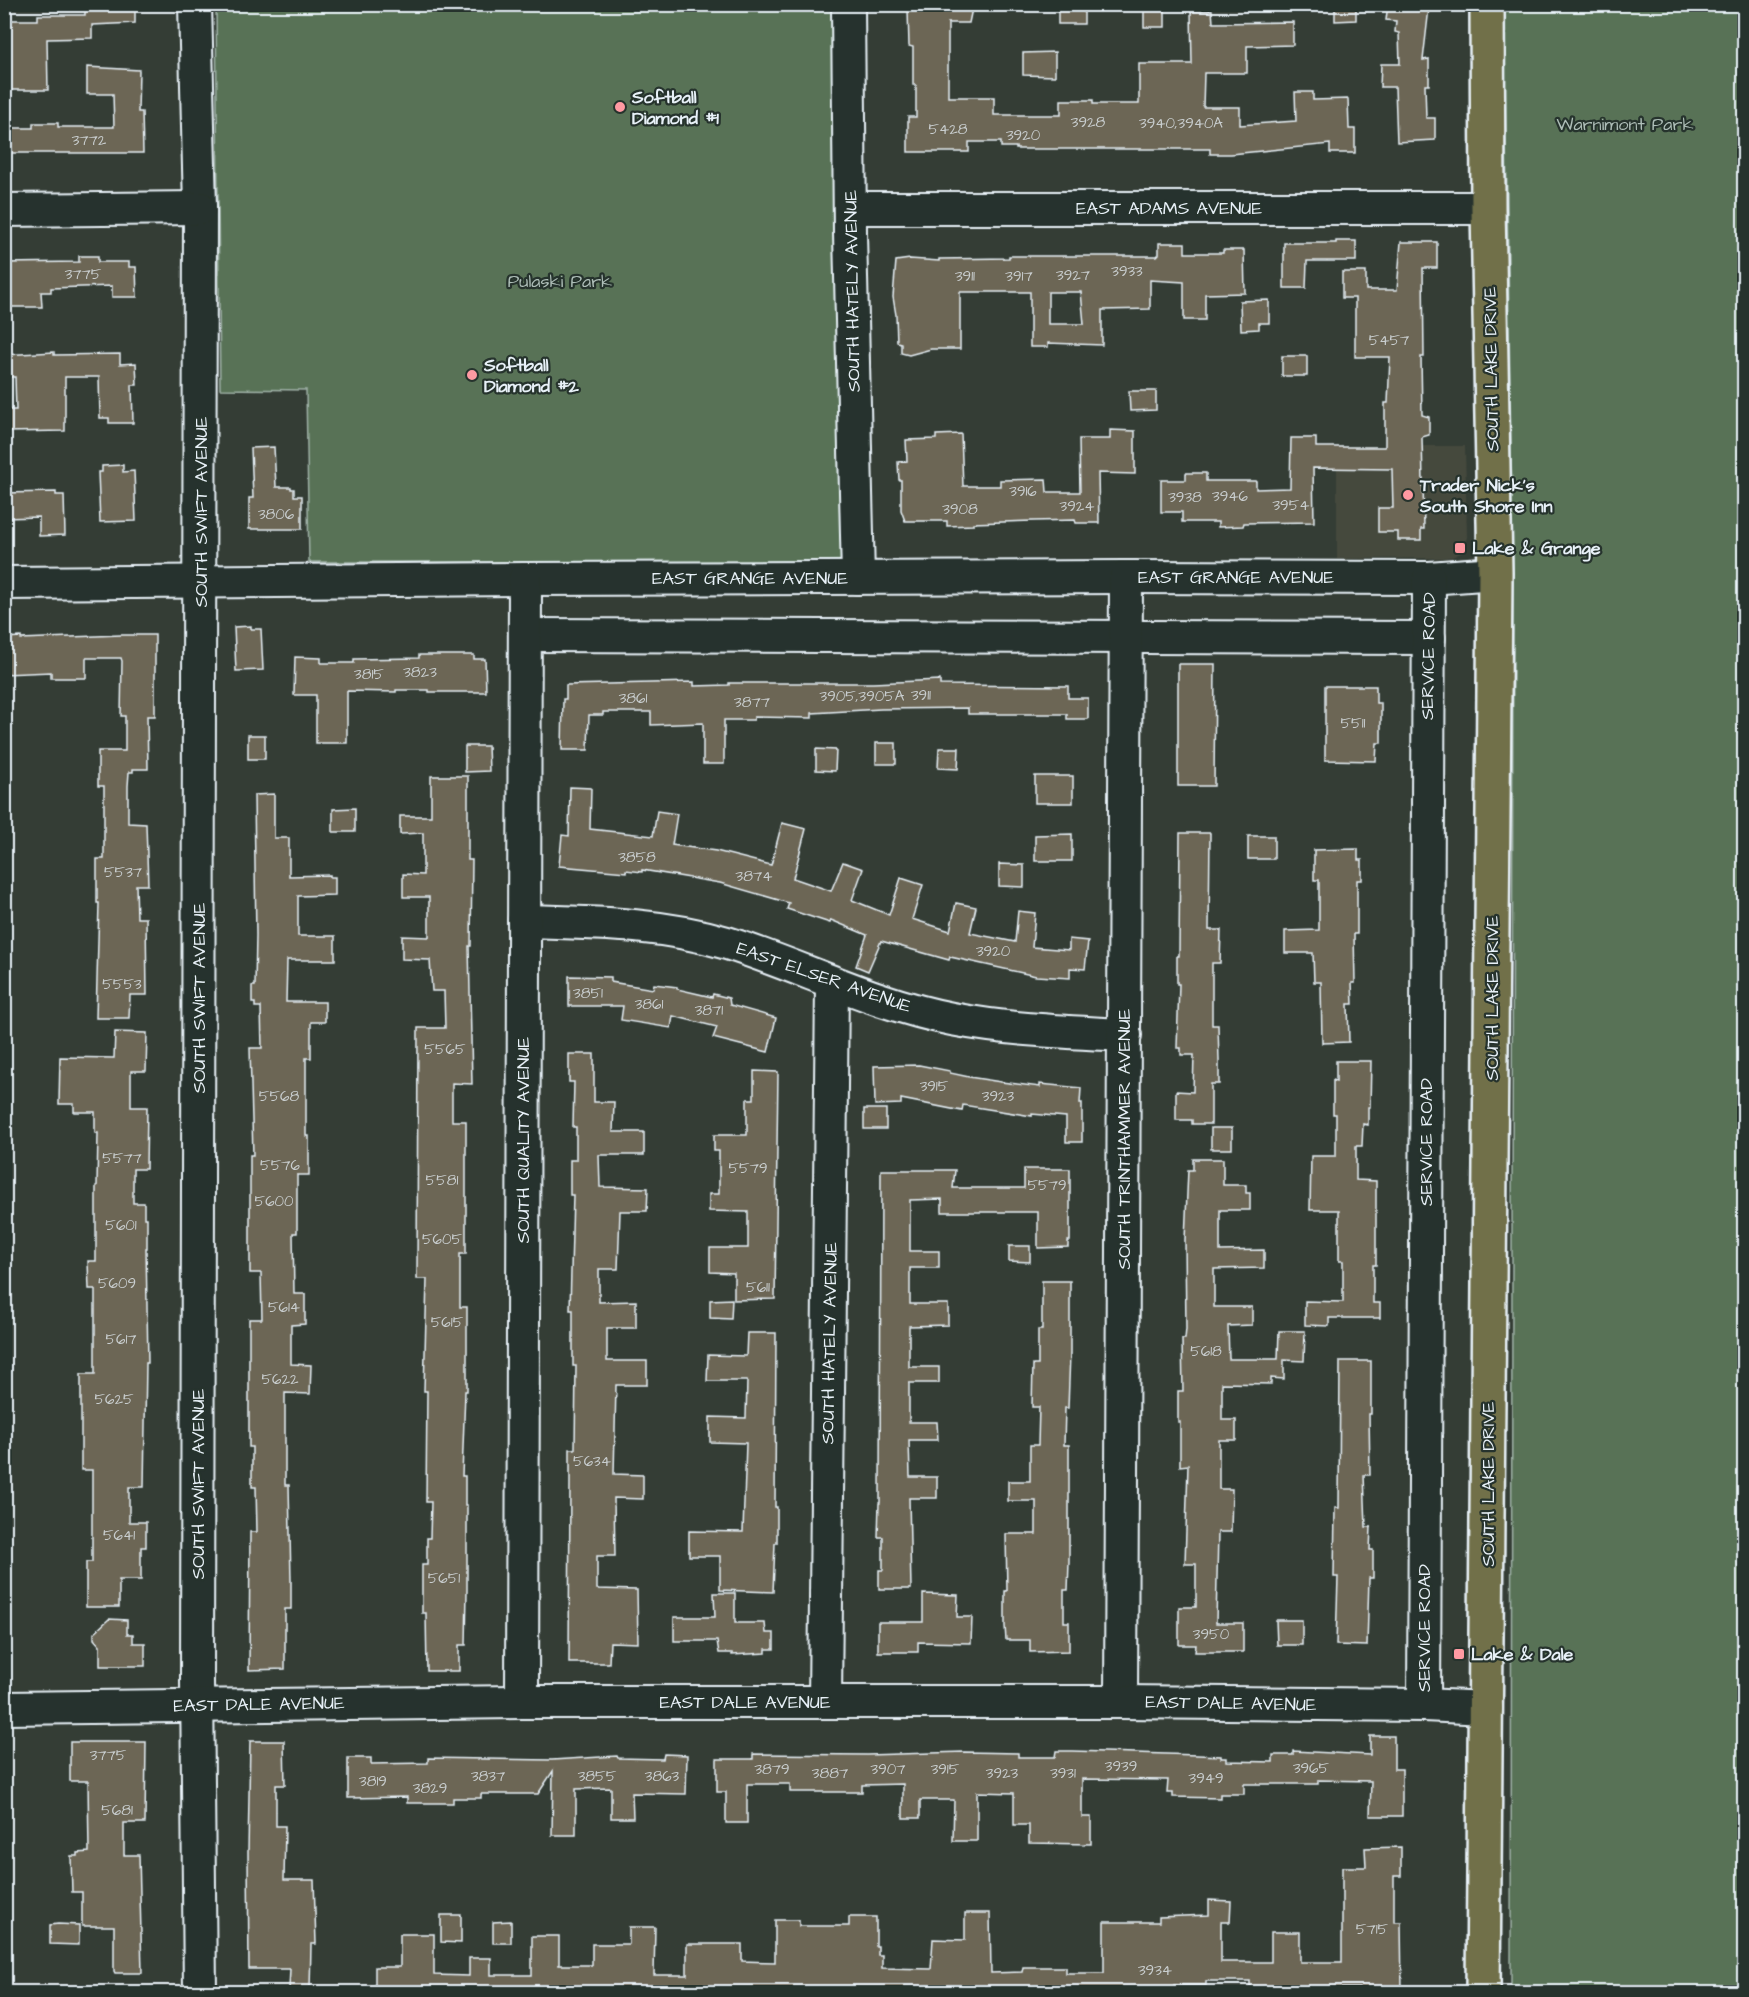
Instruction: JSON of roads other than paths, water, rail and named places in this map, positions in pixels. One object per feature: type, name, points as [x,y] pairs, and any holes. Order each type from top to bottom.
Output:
[{"type":"main road","name":"SOUTH LAKE DRIVE","points":[[1483,1992],[1495,573],[1488,208],[1487,4]]},
{"type":"street","name":"SOUTH SWIFT AVENUE","points":[[195,4],[200,208],[201,582],[197,1705],[200,1992]]},
{"type":"street","name":"SOUTH HATELY AVENUE","points":[[848,4],[858,578]]},
{"type":"street","points":[[4,210],[200,208]]},
{"type":"street","name":"EAST ADAMS AVENUE","points":[[850,208],[1488,208]]},
{"type":"street","name":"EAST GRANGE AVENUE","points":[[4,583],[525,579],[1429,578],[1495,573]]},
{"type":"street","name":"SOUTH TRINTHAMMER AVENUE","points":[[1121,1702],[1126,577]]},
{"type":"street","name":"SERVICE ROAD","points":[[1424,1705],[1429,578]]},
{"type":"street","name":"SOUTH QUALITY AVENUE","points":[[522,1702],[525,579]]},
{"type":"street","points":[[525,635],[1429,638]]},
{"type":"street","name":"EAST ELSER AVENUE","points":[[524,921],[596,922],[688,933],[728,943],[832,983],[952,1019],[1028,1029],[1125,1035]]},
{"type":"street","name":"SOUTH HATELY AVENUE","points":[[825,1702],[832,983]]},
{"type":"street","name":"EAST DALE AVENUE","points":[[4,1708],[522,1702],[1121,1702],[1424,1705],[1486,1708]]},
{"type":"place","name":"Softball Diamond #1","points":[[620,107]]},
{"type":"place","name":"Softball Diamond #2","points":[[472,375]]},
{"type":"place","name":"Trader Nick's South Shore Inn","points":[[1408,495]]},
{"type":"place","name":"Lake & Grange","points":[[1460,548]]},
{"type":"place","name":"Lake & Dale","points":[[1459,1654]]},
{"type":"park label","name":"Warnimont Park","points":[[1625,124]]},
{"type":"park label","name":"Pulaski Park","points":[[560,281]]}]
